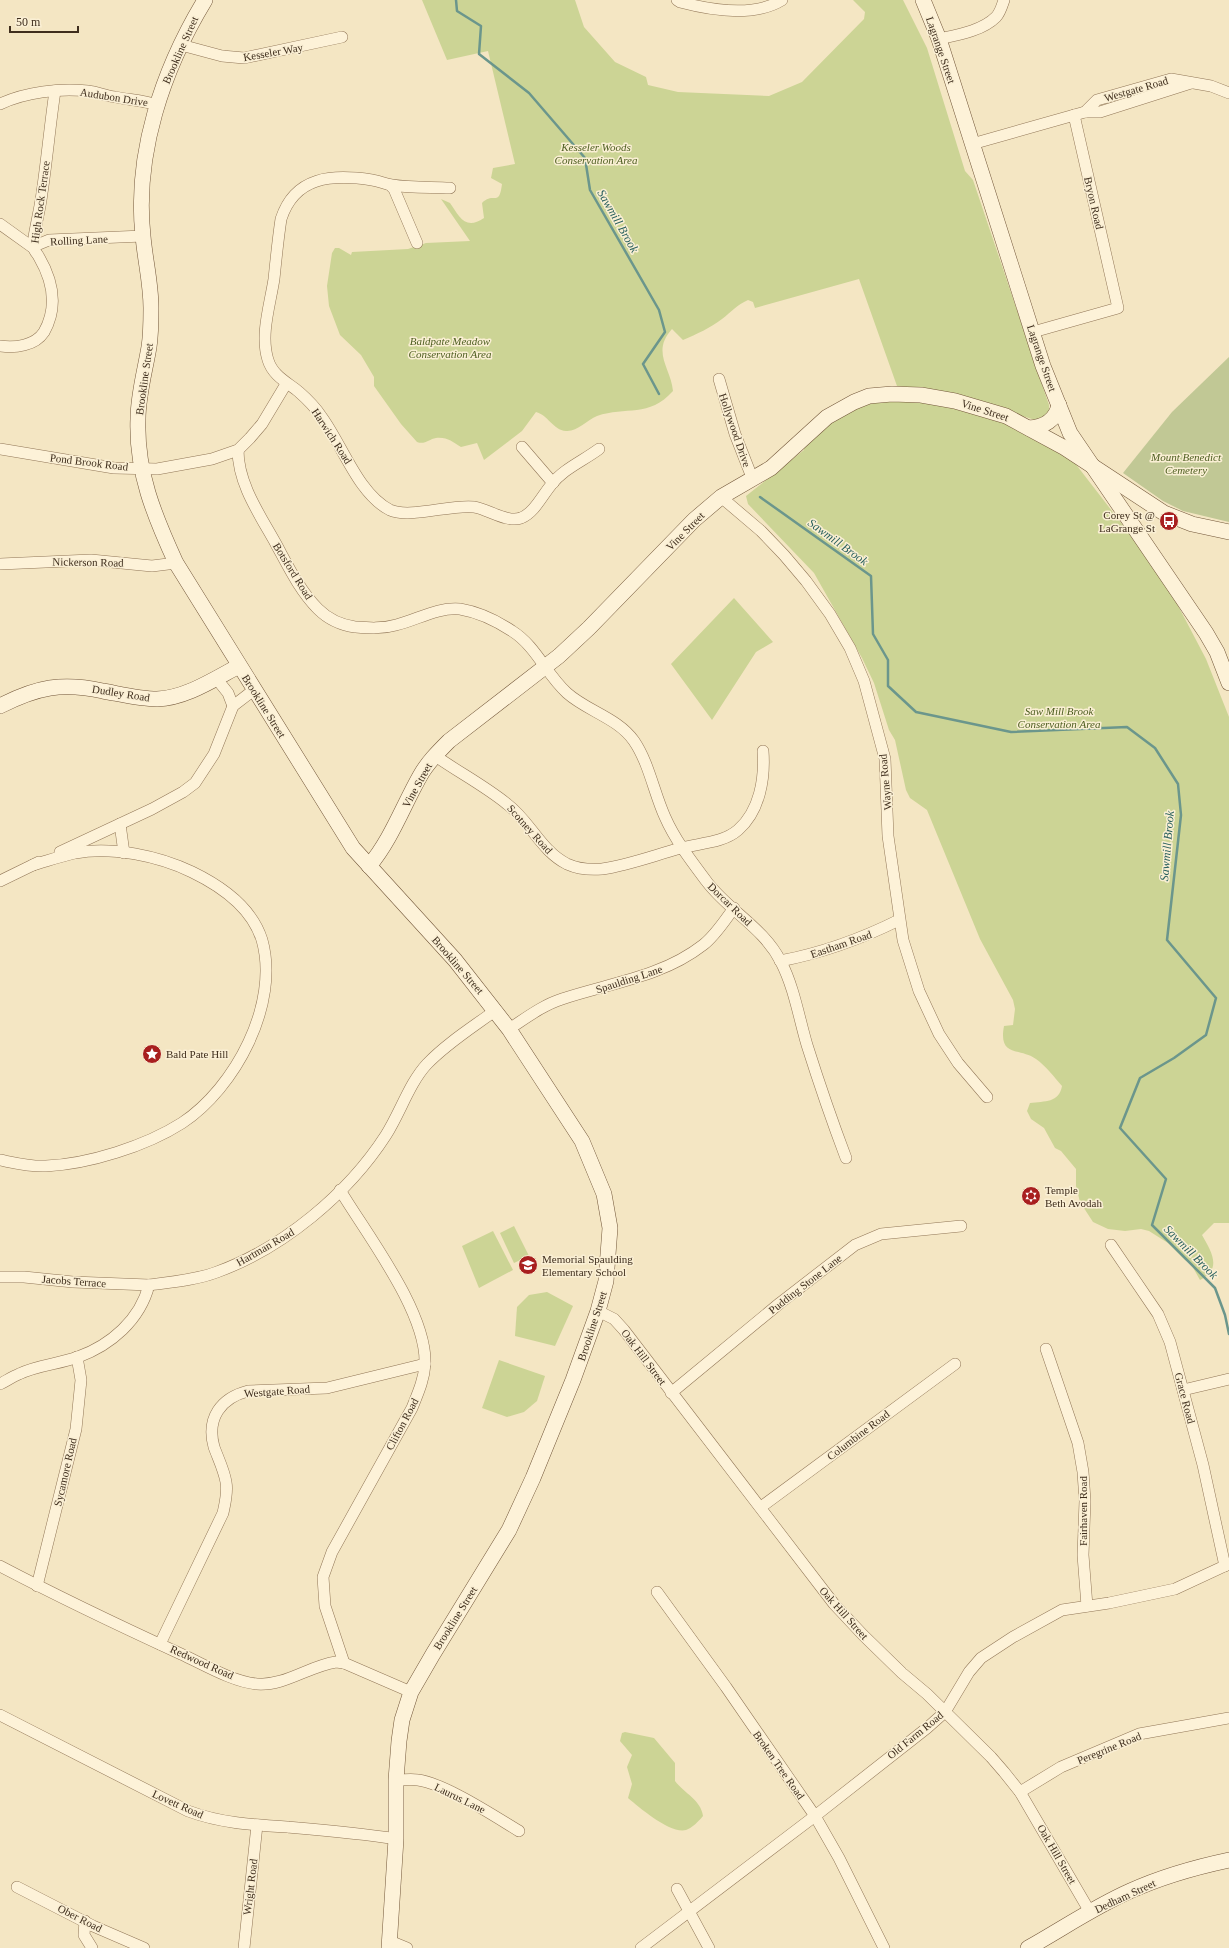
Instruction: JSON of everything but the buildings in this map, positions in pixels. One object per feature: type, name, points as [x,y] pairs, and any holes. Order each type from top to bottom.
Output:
[{"type":"main road","name":"Brookline Street","points":[[204,0],[181,45],[157,105],[147,147],[142,197],[142,236],[151,306],[149,345],[138,418],[140,468],[154,514],[176,563],[238,666],[255,689],[353,848],[455,960],[496,1010],[582,1141],[604,1194],[610,1228],[606,1280],[598,1311],[570,1387],[522,1505],[482,1577],[433,1654],[411,1692],[402,1720],[396,1780],[396,1839],[390,1945]]},
{"type":"main road","name":"Lagrange Street","points":[[923,0],[939,40],[1043,366],[1072,437],[1210,639],[1221,660],[1229,683]]},
{"type":"main road","name":"Vine Street","points":[[369,866],[380,853],[420,775],[434,756],[461,730],[545,668],[589,628],[694,520],[721,497],[753,480],[771,468],[827,417],[854,402],[869,396],[892,394],[921,395],[956,401],[1006,416],[1090,464],[1147,503],[1178,519],[1229,532]]},
{"type":"main road","points":[[1029,428],[1040,426],[1050,421],[1057,412],[1059,406]]},
{"type":"main road","points":[[1129,520],[1130,513],[1134,507],[1142,503],[1147,503]]},
{"type":"main road","name":"Dudley Road","points":[[0,706],[32,691],[63,686],[81,686],[124,695],[157,699],[172,697],[216,678],[238,666]]},
{"type":"main road","name":"Dedham Street","points":[[1028,1948],[1090,1912],[1145,1885],[1186,1871],[1229,1860]]},
{"type":"street","points":[[677,0],[706,9],[754,9],[777,3],[782,0]]},
{"type":"street","points":[[939,40],[962,34],[990,22],[1000,11],[1004,0]]},
{"type":"street","name":"Kesseler Way","points":[[181,45],[222,56],[244,58],[342,37]]},
{"type":"street","name":"Westgate Road","points":[[1080,113],[1097,100],[1162,81],[1175,79],[1211,86],[1229,93]]},
{"type":"street","name":"Audubon Drive","points":[[0,104],[26,94],[55,91],[88,91],[157,105]]},
{"type":"street","name":"High Rock Terrace","points":[[0,346],[23,346],[41,335],[52,316],[54,307],[46,272],[32,247],[42,193],[55,91]]},
{"type":"street","points":[[972,144],[1080,113]]},
{"type":"street","name":"Bryon Road","points":[[1033,332],[1118,308],[1080,113]]},
{"type":"street","name":"Harwich Road","points":[[450,188],[390,185],[371,180],[331,177],[318,180],[304,187],[285,206],[278,237],[267,324],[266,349],[269,362],[274,372],[286,384],[297,391],[321,416],[370,494],[391,510],[404,513],[456,506],[475,507],[508,518],[520,519],[529,513],[553,483],[563,474],[599,449]]},
{"type":"street","points":[[390,185],[394,189],[417,243]]},
{"type":"street","points":[[0,224],[32,247]]},
{"type":"street","name":"Rolling Lane","points":[[32,247],[49,240],[142,236]]},
{"type":"street","name":"Hollywood Drive","points":[[719,379],[735,434],[753,480]]},
{"type":"street","name":"Pond Brook Road","points":[[0,449],[114,468],[157,469],[212,459],[238,450],[262,424],[286,384]]},
{"type":"street","points":[[522,447],[553,483]]},
{"type":"street","name":"Botsford Road","points":[[238,450],[238,463],[241,476],[252,500],[306,594],[319,610],[329,618],[344,626],[375,629],[394,626],[434,611],[460,609],[479,614],[499,622],[516,633],[534,651],[545,668]]},
{"type":"street","name":"Wayne Road","points":[[721,497],[761,531],[806,581],[830,614],[850,648],[864,681],[885,759],[888,836],[899,920],[919,991],[939,1034],[958,1063],[987,1097]]},
{"type":"street","name":"Nickerson Road","points":[[0,564],[91,560],[152,566],[176,563]]},
{"type":"street","name":"Dorcar Road","points":[[545,668],[555,681],[570,695],[627,733],[635,742],[644,760],[666,819],[683,848],[710,885],[763,937],[780,961],[825,1102],[846,1158]]},
{"type":"street","points":[[216,678],[228,693],[233,706]]},
{"type":"street","points":[[0,881],[152,810],[183,792],[195,783],[214,754],[233,706],[255,689]]},
{"type":"street","name":"Scotney Road","points":[[434,756],[508,804],[522,817],[556,857],[567,864],[582,869],[602,869],[683,848],[714,842],[738,831],[754,809],[761,788],[764,766],[763,752]]},
{"type":"street","points":[[120,824],[124,853]]},
{"type":"street","points":[[0,1160],[46,1166],[77,1162],[115,1152],[149,1139],[182,1123],[205,1105],[224,1082],[244,1053],[259,1016],[265,981],[262,940],[253,922],[225,891],[183,868],[152,858],[124,853],[96,851],[75,853],[33,865]]},
{"type":"street","name":"Spaulding Lane","points":[[509,1029],[539,1010],[561,999],[638,977],[675,962],[704,944],[734,908]]},
{"type":"street","name":"Eastham Road","points":[[780,961],[802,957],[837,947],[899,920]]},
{"type":"street","name":"Hartman Road","points":[[148,1285],[216,1272],[248,1259],[291,1234],[340,1190],[367,1162],[386,1135],[413,1083],[426,1065],[445,1047],[496,1010]]},
{"type":"street","name":"Clifton Road","points":[[340,1190],[373,1242],[416,1318],[423,1340],[425,1364],[422,1383],[412,1408],[332,1552],[323,1577],[325,1606],[344,1663]]},
{"type":"street","name":"Pudding Stone Lane","points":[[671,1393],[780,1303],[855,1245],[881,1234],[961,1226]]},
{"type":"street","name":"Grace Road","points":[[1111,1245],[1158,1314],[1170,1342],[1227,1565]]},
{"type":"street","name":"Jacobs Terrace","points":[[0,1277],[24,1277],[148,1285]]},
{"type":"street","points":[[0,1384],[19,1373],[77,1357],[97,1348],[114,1337],[130,1322],[146,1298],[148,1285]]},
{"type":"street","name":"Oak Hill Street","points":[[598,1311],[614,1320],[624,1330],[671,1393],[761,1507],[777,1532],[834,1604],[869,1641],[991,1757],[1020,1792],[1090,1912]]},
{"type":"street","name":"Fairhaven Road","points":[[1046,1349],[1078,1443],[1083,1472],[1085,1501],[1083,1555],[1087,1606]]},
{"type":"street","name":"Sycamore Road","points":[[37,1586],[76,1428],[81,1380],[77,1357]]},
{"type":"street","name":"Westgate Road","points":[[160,1644],[223,1513],[226,1498],[226,1482],[214,1445],[212,1428],[213,1418],[225,1402],[235,1394],[248,1391],[327,1388],[425,1364]]},
{"type":"street","name":"Columbine Road","points":[[761,1507],[955,1364]]},
{"type":"street","points":[[1183,1390],[1229,1379]]},
{"type":"street","name":"Old Farm Road","points":[[641,1948],[815,1816],[945,1712],[969,1672],[981,1658],[1045,1618],[1062,1610],[1175,1589],[1227,1565]]},
{"type":"street","name":"Redwood Road","points":[[0,1566],[37,1586],[160,1644],[215,1669],[257,1684],[273,1683],[328,1663],[344,1663],[411,1692]]},
{"type":"street","name":"Broken Tree Road","points":[[657,1592],[726,1686],[815,1816],[839,1858],[884,1948]]},
{"type":"street","name":"Lovett Road","points":[[0,1715],[188,1811],[215,1819],[257,1825],[366,1834],[396,1839]]},
{"type":"street","name":"Peregrine Road","points":[[1020,1792],[1061,1768],[1139,1734],[1229,1718]]},
{"type":"street","name":"Laurus Lane","points":[[396,1780],[418,1780],[432,1784],[451,1792],[519,1830]]},
{"type":"street","name":"Wright Road","points":[[244,1948],[257,1825]]},
{"type":"street","name":"Ober Road","points":[[17,1887],[85,1921],[144,1948]]},
{"type":"street","points":[[677,1889],[709,1948]]},
{"type":"street","points":[[85,1921],[84,1935],[92,1948]]},
{"type":"street","points":[[390,1945],[407,1948]]},
{"type":"green space","points":[[422,0],[575,0],[584,27],[615,62],[646,77],[648,85],[678,92],[769,96],[802,82],[864,19],[865,12],[853,0],[903,0],[927,48],[965,171],[973,180],[1049,405],[1049,412],[1042,420],[1035,420],[966,398],[897,386],[859,279],[755,308],[753,302],[748,300],[737,306],[713,325],[683,340],[672,329],[666,337],[663,345],[663,353],[673,391],[655,405],[637,410],[608,413],[597,416],[578,428],[570,431],[561,430],[544,416],[536,412],[522,431],[484,460],[477,443],[461,447],[444,438],[436,438],[422,443],[417,442],[401,424],[374,386],[374,377],[361,355],[340,335],[329,306],[327,286],[332,253],[335,248],[339,248],[351,255],[352,252],[408,249],[426,243],[470,241],[441,199],[450,203],[456,213],[463,220],[472,223],[477,222],[484,218],[482,203],[490,198],[498,197],[501,191],[502,184],[491,178],[493,168],[515,164],[488,51],[447,60]]},
{"type":"green space","name":"Mount Benedict Cemetery","points":[[1229,357],[1229,522],[1183,511],[1163,501],[1123,473],[1172,412]]},
{"type":"green space","name":"Saw Mill Brook Conservation Area","points":[[887,399],[931,402],[1054,436],[1163,577],[1206,659],[1229,717],[1229,1223],[1214,1223],[1202,1235],[1209,1247],[1213,1259],[1213,1265],[1207,1276],[1200,1280],[1191,1264],[1168,1243],[1149,1231],[1141,1229],[1125,1231],[1108,1229],[1093,1222],[1080,1202],[1076,1186],[1076,1169],[1061,1151],[1055,1148],[1044,1128],[1031,1119],[1027,1111],[1030,1103],[1055,1098],[1058,1096],[1062,1086],[1047,1068],[1036,1059],[1030,1055],[1012,1050],[1004,1043],[1004,1026],[1013,1025],[1015,1009],[1013,1000],[980,939],[927,810],[910,798],[906,790],[895,740],[889,730],[874,683],[862,658],[814,573],[748,504],[746,496],[804,450],[803,446],[834,419],[852,408]]},
{"type":"green space","points":[[734,598],[773,642],[756,652],[712,720],[671,664]]},
{"type":"green space","points":[[514,1226],[529,1256],[514,1263],[500,1233]]},
{"type":"green space","points":[[493,1231],[513,1270],[479,1288],[462,1246]]},
{"type":"green space","points":[[547,1292],[573,1306],[555,1346],[515,1336],[517,1307],[529,1295]]},
{"type":"green space","points":[[499,1360],[545,1376],[537,1401],[524,1412],[507,1417],[482,1408]]},
{"type":"green space","points":[[625,1732],[654,1738],[675,1763],[675,1781],[696,1801],[702,1810],[703,1816],[691,1828],[679,1830],[672,1828],[647,1814],[628,1798],[632,1784],[627,1767],[632,1755],[620,1741],[622,1733]]},
{"type":"waterway","name":"Sawmill Brook","points":[[456,0],[457,11],[481,26],[479,54],[529,93],[585,158],[590,190],[659,310],[665,332],[643,364],[659,394]]},
{"type":"waterway","name":"Sawmill Brook","points":[[760,497],[871,576],[873,634],[888,660],[888,686],[916,712],[1011,732],[1127,727],[1155,748],[1178,784],[1181,815],[1167,940],[1216,998],[1206,1035],[1174,1058],[1140,1078],[1120,1128],[1166,1179],[1152,1225],[1215,1288],[1225,1315],[1229,1334]]},
{"type":"place","name":"Corey St @ LaGrange St","points":[[1169,521]]},
{"type":"place","name":"Bald Pate Hill","points":[[152,1054]]},
{"type":"place","name":"Temple Beth Avodah","points":[[1031,1196]]},
{"type":"place","name":"Memorial Spaulding Elementary School","points":[[528,1265]]},
{"type":"park label","name":"Kesseler Woods Conservation Area","points":[[596,153]]},
{"type":"park label","name":"Baldpate Meadow Conservation Area","points":[[450,347]]}]
